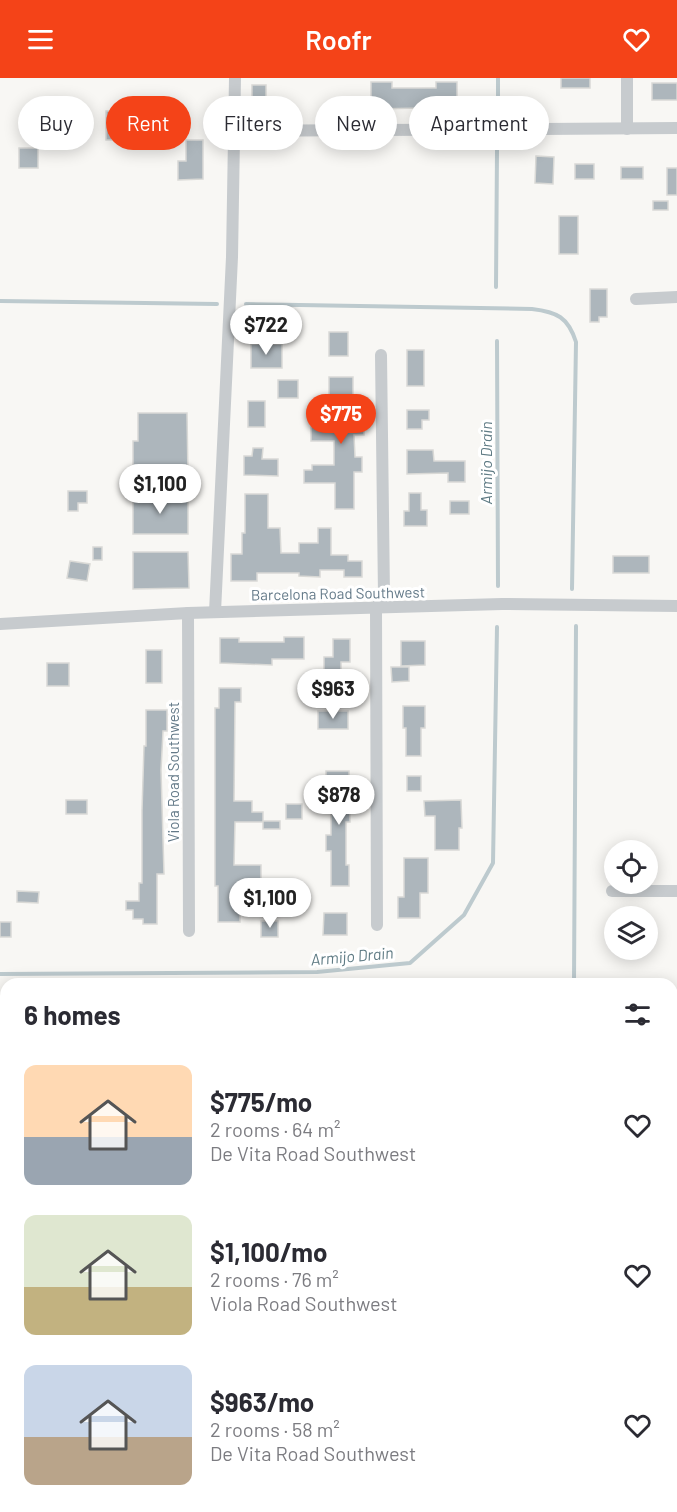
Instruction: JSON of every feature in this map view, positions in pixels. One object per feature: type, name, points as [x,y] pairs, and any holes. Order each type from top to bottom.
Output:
[{"type":"street","points":[[235,78],[235,96]]},
{"type":"street","points":[[627,78],[627,129]]},
{"type":"street","points":[[303,131],[677,128]]},
{"type":"street","points":[[214,612],[232,257],[234,150]]},
{"type":"street","points":[[636,298],[677,297]]},
{"type":"street","points":[[377,925],[376,608],[384,595],[381,355]]},
{"type":"street","name":"Barcelona Road Southwest","points":[[0,624],[188,613],[502,604],[677,606]]},
{"type":"street","name":"Viola Road Southwest","points":[[188,613],[189,931]]},
{"type":"street","points":[[658,891],[677,891]]},
{"type":"building","points":[[561,78],[590,78],[590,88],[561,88]]},
{"type":"building","points":[[371,82],[392,82],[392,88],[436,88],[436,82],[457,82],[457,96],[409,96],[409,108],[397,109],[397,96],[371,96]]},
{"type":"building","points":[[652,83],[677,83],[677,100],[652,100]]},
{"type":"building","points":[[252,85],[266,85],[266,96],[252,96]]},
{"type":"building","points":[[191,140],[203,140],[203,179],[178,180],[178,161],[186,161],[186,150],[191,150]]},
{"type":"building","points":[[19,150],[38,150],[38,168],[19,168]]},
{"type":"building","points":[[536,156],[554,157],[553,184],[535,183]]},
{"type":"building","points":[[575,164],[594,164],[594,179],[575,179]]},
{"type":"building","points":[[621,167],[643,167],[643,179],[621,179]]},
{"type":"building","points":[[667,168],[677,168],[677,195],[667,195]]},
{"type":"building","points":[[653,201],[668,201],[668,210],[653,210]]},
{"type":"building","points":[[559,216],[578,216],[578,254],[559,254]]},
{"type":"building","points":[[590,289],[607,289],[607,317],[599,317],[599,322],[590,322]]},
{"type":"building","points":[[329,332],[348,332],[348,356],[329,356]]},
{"type":"building","points":[[251,344],[282,344],[282,368],[251,368]]},
{"type":"building","points":[[407,350],[424,350],[424,386],[407,386]]},
{"type":"building","points":[[329,377],[353,377],[353,403],[364,403],[364,435],[354,435],[355,457],[362,457],[362,472],[354,472],[354,509],[335,509],[335,483],[304,483],[304,470],[312,470],[312,465],[334,465],[334,441],[311,441],[311,427],[340,427],[340,396],[329,396]]},
{"type":"building","points":[[278,380],[298,380],[298,398],[278,398]]},
{"type":"building","points":[[248,401],[265,401],[265,427],[248,427]]},
{"type":"building","points":[[407,410],[429,410],[429,420],[422,420],[422,429],[407,429]]},
{"type":"building","points":[[138,413],[187,413],[188,477],[133,477],[133,441],[138,441]]},
{"type":"building","points":[[253,448],[263,448],[262,459],[278,459],[278,476],[244,475],[244,456],[252,456]]},
{"type":"building","points":[[407,450],[433,450],[434,461],[465,461],[465,482],[448,482],[448,473],[407,474]]},
{"type":"building","points":[[68,491],[87,491],[87,503],[78,503],[78,511],[68,511]]},
{"type":"building","points":[[409,493],[421,493],[421,510],[427,510],[427,526],[404,526],[404,511],[409,511]]},
{"type":"building","points":[[245,494],[268,494],[268,528],[280,528],[281,553],[299,553],[299,543],[318,543],[318,528],[331,528],[331,555],[348,555],[348,561],[362,561],[362,577],[344,577],[344,570],[320,570],[320,577],[299,576],[299,573],[257,573],[257,581],[231,581],[231,554],[242,554],[242,533],[245,533]]},
{"type":"building","points":[[133,496],[188,496],[188,534],[133,534]]},
{"type":"building","points":[[450,501],[469,501],[469,514],[450,514]]},
{"type":"building","points":[[93,547],[102,547],[102,560],[93,560]]},
{"type":"building","points":[[133,552],[188,552],[189,588],[133,589]]},
{"type":"building","points":[[613,556],[649,556],[649,573],[613,573]]},
{"type":"building","points":[[70,561],[90,564],[87,581],[67,578]]},
{"type":"building","points":[[284,637],[304,637],[304,659],[272,659],[272,665],[220,663],[220,638],[239,638],[239,642],[284,642]]},
{"type":"building","points":[[333,639],[350,639],[350,662],[341,662],[341,682],[324,682],[324,657],[333,657]]},
{"type":"building","points":[[401,641],[425,641],[425,665],[401,666]]},
{"type":"building","points":[[146,650],[162,650],[162,683],[146,683]]},
{"type":"building","points":[[47,663],[69,663],[69,686],[47,686]]},
{"type":"building","points":[[391,667],[409,667],[409,681],[392,682]]},
{"type":"building","points":[[219,688],[241,688],[241,702],[235,702],[234,801],[252,801],[252,812],[263,812],[263,821],[280,821],[280,829],[263,829],[263,822],[235,822],[234,865],[261,865],[261,886],[240,886],[240,922],[218,922],[218,886],[215,886],[215,708],[219,708]]},
{"type":"building","points":[[403,706],[425,706],[425,728],[421,728],[421,756],[406,756]]},
{"type":"building","points":[[146,710],[167,710],[167,731],[163,731],[161,770],[164,874],[157,874],[157,924],[143,924],[143,919],[133,919],[133,910],[126,910],[126,901],[139,901],[139,883],[142,883]]},
{"type":"building","points":[[318,711],[348,711],[348,729],[318,729]]},
{"type":"building","points":[[326,771],[349,771],[350,822],[346,822],[346,865],[349,865],[349,886],[331,886],[331,851],[326,851],[326,835],[331,835],[331,789],[326,789]]},
{"type":"building","points":[[407,776],[421,776],[421,791],[407,791]]},
{"type":"building","points":[[66,800],[87,800],[87,814],[66,814]]},
{"type":"building","points":[[461,800],[462,828],[459,828],[459,850],[435,850],[435,816],[425,816],[424,801]]},
{"type":"building","points":[[286,804],[302,804],[302,819],[286,819]]},
{"type":"building","points":[[404,858],[428,858],[428,893],[420,893],[420,918],[398,918],[398,897],[404,897]]},
{"type":"building","points":[[17,891],[39,892],[38,903],[17,902]]},
{"type":"building","points":[[324,913],[347,913],[347,935],[323,935]]},
{"type":"building","points":[[261,921],[278,921],[278,937],[261,937]]},
{"type":"building","points":[[0,922],[11,922],[11,937],[0,937]]},
{"type":"waterway","name":"Armijo Drain","points":[[498,78],[498,96]]},
{"type":"waterway","name":"Armijo Drain","points":[[496,287],[497,150]]},
{"type":"waterway","points":[[0,301],[217,304]]},
{"type":"waterway","points":[[246,304],[532,309],[555,314],[565,321],[576,342],[572,589]]},
{"type":"waterway","name":"Armijo Drain","points":[[497,341],[498,586]]},
{"type":"waterway","points":[[574,978],[576,626]]},
{"type":"waterway","name":"Armijo Drain","points":[[0,974],[317,972],[410,963],[464,915],[493,863],[497,627]]}]
